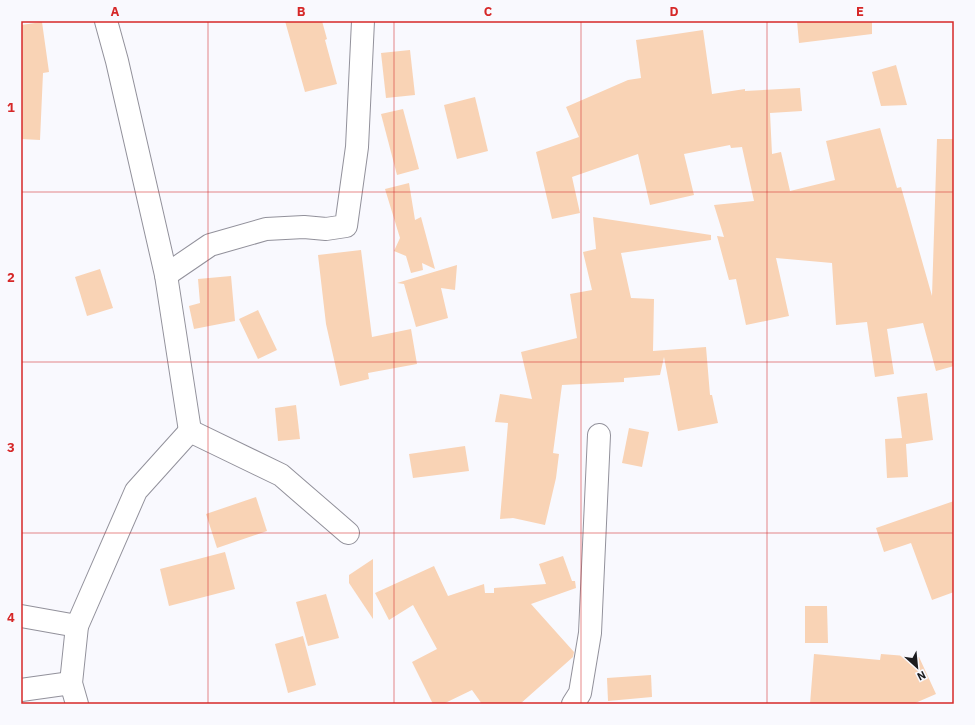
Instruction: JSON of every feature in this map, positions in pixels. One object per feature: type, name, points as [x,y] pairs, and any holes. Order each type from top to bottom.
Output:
[{"type":"street","points":[[106,21],[119,69],[166,274],[190,431]]},
{"type":"street","points":[[166,274],[210,245],[266,228],[304,227],[326,229],[346,226],[357,147],[363,21]]},
{"type":"street","points":[[190,431],[281,475],[348,533]]},
{"type":"street","points":[[77,704],[71,683],[77,626],[136,490],[190,431]]},
{"type":"street","points":[[572,704],[580,693],[590,633],[599,435]]},
{"type":"street","points":[[21,616],[77,626]]},
{"type":"street","points":[[21,690],[71,683]]},
{"type":"building","points":[[285,21],[322,21],[327,39],[325,40],[337,84],[305,92]]},
{"type":"building","points":[[797,21],[872,21],[872,34],[799,43]]},
{"type":"building","points":[[42,22],[49,72],[43,73],[40,140],[21,139],[21,25]]},
{"type":"building","points":[[703,30],[712,94],[745,89],[745,91],[800,88],[802,111],[770,113],[772,154],[781,152],[790,191],[835,180],[826,141],[880,128],[897,188],[901,187],[932,296],[937,139],[954,139],[954,366],[936,371],[923,323],[887,329],[894,374],[875,377],[867,322],[836,325],[832,263],[776,258],[789,316],[746,325],[736,279],[729,280],[717,236],[724,237],[714,205],[754,201],[742,147],[731,148],[730,145],[684,154],[694,195],[650,205],[638,154],[572,177],[580,213],[552,219],[536,152],[579,137],[566,107],[628,80],[641,78],[636,40]]},
{"type":"building","points":[[410,50],[415,95],[386,98],[381,53]]},
{"type":"building","points":[[896,65],[907,105],[881,106],[872,72]]},
{"type":"building","points":[[475,97],[488,151],[457,159],[444,105]]},
{"type":"building","points":[[403,109],[419,169],[397,175],[381,114]]},
{"type":"building","points":[[409,183],[415,220],[421,217],[435,269],[422,263],[423,270],[411,273],[406,256],[394,251],[400,238],[385,189]]},
{"type":"building","points":[[593,217],[711,235],[711,240],[621,253],[631,298],[654,299],[653,351],[706,347],[710,395],[712,395],[718,423],[678,431],[664,357],[660,375],[624,378],[624,382],[562,385],[553,453],[559,454],[556,478],[545,525],[513,518],[500,519],[508,423],[495,422],[500,394],[532,399],[521,352],[577,338],[570,294],[592,290],[583,252],[596,249]]},
{"type":"building","points":[[361,250],[372,337],[411,329],[417,364],[368,373],[369,379],[340,386],[326,324],[318,255]]},
{"type":"building","points":[[457,265],[455,290],[441,288],[448,318],[416,327],[404,284],[397,283]]},
{"type":"building","points":[[100,269],[113,308],[87,316],[75,277]]},
{"type":"building","points":[[231,276],[235,321],[194,329],[189,306],[200,303],[198,279]]},
{"type":"building","points":[[258,310],[277,350],[258,359],[239,319]]},
{"type":"building","points":[[927,393],[933,440],[906,444],[908,477],[887,478],[885,439],[902,438],[897,397]]},
{"type":"building","points":[[296,405],[300,439],[278,441],[275,408]]},
{"type":"building","points":[[629,428],[649,432],[642,467],[622,463]]},
{"type":"building","points":[[465,446],[469,471],[413,478],[409,454]]},
{"type":"building","points":[[256,497],[267,531],[217,548],[206,514]]},
{"type":"building","points":[[954,501],[954,592],[932,600],[911,543],[884,552],[876,528]]},
{"type":"building","points":[[225,552],[235,589],[169,606],[160,569]]},
{"type":"building","points":[[563,556],[572,581],[575,581],[576,588],[531,604],[574,652],[573,657],[520,704],[482,704],[472,690],[443,704],[433,704],[412,662],[437,649],[413,605],[389,620],[375,593],[434,566],[448,596],[484,584],[485,593],[494,593],[494,588],[546,584],[539,564]]},
{"type":"building","points":[[373,559],[373,619],[349,583],[349,575]]},
{"type":"building","points":[[326,594],[339,638],[308,646],[296,602]]},
{"type":"building","points":[[805,606],[827,606],[828,643],[805,643]]},
{"type":"building","points":[[303,636],[316,685],[288,693],[275,644]]},
{"type":"building","points":[[814,654],[880,660],[881,654],[919,657],[936,694],[913,704],[810,704]]},
{"type":"building","points":[[651,675],[652,697],[608,701],[607,678]]}]
